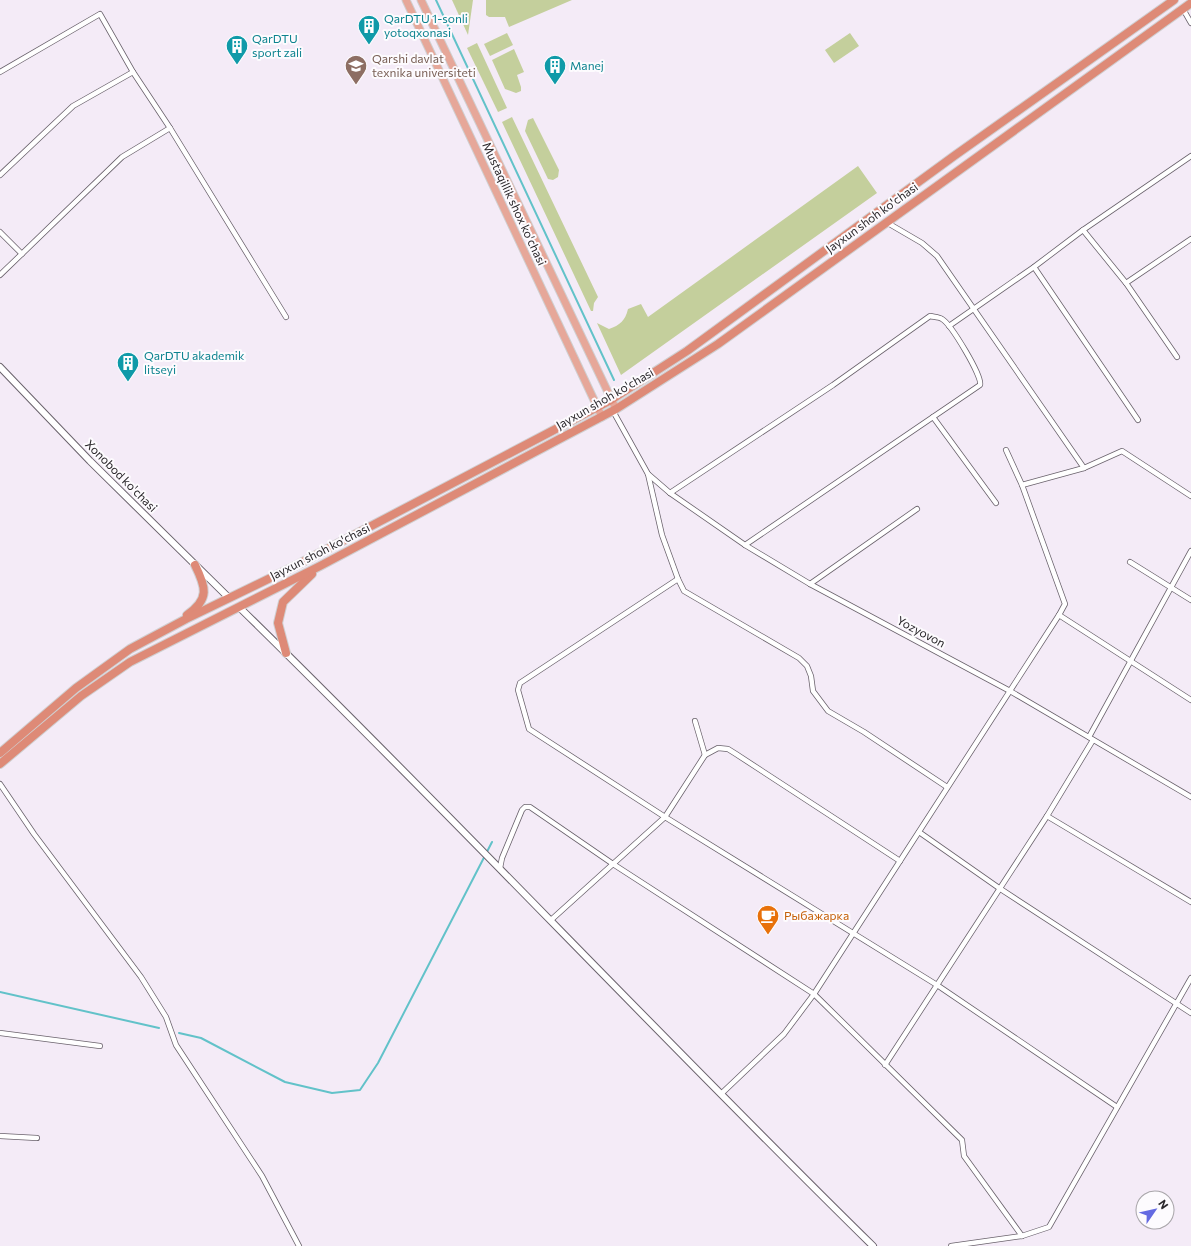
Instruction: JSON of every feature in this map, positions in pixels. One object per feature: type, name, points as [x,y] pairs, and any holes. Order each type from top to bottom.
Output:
[{"type":"highway","name":"Jayxun shoh ko'chasi","points":[[0,753],[76,688],[130,649],[164,630],[358,533],[611,400],[687,351],[954,156],[1174,0]]},
{"type":"highway","name":"Jayxun shoh ko'chasi","points":[[0,764],[81,696],[130,662],[320,566],[602,417],[718,344],[1191,3]]},
{"type":"highway","points":[[1121,38],[1128,48]]},
{"type":"highway","points":[[164,630],[200,604],[205,593],[203,581],[195,564]]},
{"type":"highway","points":[[286,653],[278,623],[283,602],[320,566]]},
{"type":"main road","name":"Mustaqillik shox ko'chasi","points":[[406,0],[602,417]]},
{"type":"main road","name":"Mustaqillik shox ko'chasi","points":[[421,0],[611,400],[614,410]]},
{"type":"main road","name":"Xonobod ko'chasi","points":[[0,367],[90,461],[229,598]]},
{"type":"main road","points":[[239,607],[500,868],[721,1094],[873,1246]]},
{"type":"street","points":[[1183,9],[1191,23]]},
{"type":"street","points":[[0,72],[100,14],[133,72],[170,128],[286,316]]},
{"type":"street","points":[[0,175],[73,106],[133,72]]},
{"type":"street","points":[[0,275],[122,157],[170,128]]},
{"type":"street","points":[[949,326],[973,307],[1034,267],[1083,230],[1191,156]]},
{"type":"street","points":[[886,222],[922,243],[937,256],[1084,468]]},
{"type":"street","points":[[1083,230],[1126,283],[1177,357]]},
{"type":"street","points":[[0,232],[22,254]]},
{"type":"street","points":[[1126,283],[1191,239]]},
{"type":"street","points":[[1034,267],[1138,420]]},
{"type":"street","points":[[670,494],[833,385],[930,316],[942,319],[949,326],[978,372],[981,382],[980,385],[745,545]]},
{"type":"street","points":[[614,410],[648,474],[662,535],[684,591],[799,658],[807,666],[811,676],[813,692],[828,712],[864,732],[947,787]]},
{"type":"street","points":[[933,417],[996,503]]},
{"type":"street","points":[[721,1094],[784,1034],[814,994],[1065,604],[1022,485],[1006,450]]},
{"type":"street","points":[[1022,485],[1084,468],[1122,451],[1191,496]]},
{"type":"street","name":"Yozyovon","points":[[648,474],[670,494],[745,545],[810,584],[1010,691],[1191,797]]},
{"type":"street","points":[[810,584],[917,509]]},
{"type":"street","points":[[885,1065],[1047,816],[1091,739],[1191,551]]},
{"type":"street","points":[[1130,562],[1191,600]]},
{"type":"street","points":[[678,579],[520,683],[518,690],[529,729],[665,817],[937,985],[1117,1107]]},
{"type":"street","points":[[1059,615],[1191,700]]},
{"type":"street","points":[[695,721],[705,755]]},
{"type":"street","points":[[551,920],[665,817],[705,755],[718,748],[728,749],[900,861]]},
{"type":"street","points":[[0,784],[34,834],[141,977],[166,1017],[176,1045],[262,1176],[299,1246]]},
{"type":"street","points":[[500,868],[502,858],[522,810],[525,807],[530,807],[613,864],[814,994],[962,1140],[964,1156],[1022,1236]]},
{"type":"street","points":[[1047,816],[1191,902]]},
{"type":"street","points":[[919,832],[999,888],[1191,1013]]},
{"type":"street","points":[[951,1246],[1022,1236],[1048,1227],[1191,978]]},
{"type":"street","points":[[0,1033],[100,1046]]},
{"type":"street","points":[[0,1136],[37,1138]]},
{"type":"green space","points":[[452,0],[473,0],[468,35]]},
{"type":"green space","points":[[486,0],[572,0],[509,27],[505,17],[489,17],[486,15]]},
{"type":"green space","points":[[507,33],[513,45],[490,56],[484,44]]},
{"type":"green space","points":[[850,33],[859,46],[834,63],[825,50]]},
{"type":"green space","points":[[477,43],[507,108],[498,112],[467,48]]},
{"type":"green space","points":[[514,49],[524,72],[517,75],[521,91],[516,93],[505,89],[492,60]]},
{"type":"green space","points":[[512,117],[598,297],[594,303],[593,311],[591,311],[502,122]]},
{"type":"green space","points":[[533,118],[559,170],[558,177],[553,180],[548,179],[525,131],[528,120]]},
{"type":"green space","points":[[858,166],[877,193],[621,375],[597,323],[609,329],[624,320],[628,309],[641,304],[648,317]]},
{"type":"waterway","points":[[436,0],[614,380]]},
{"type":"waterway","points":[[179,1033],[201,1038],[285,1082],[332,1093],[360,1090],[378,1063],[492,842]]},
{"type":"waterway","points":[[0,992],[159,1028]]},
{"type":"place","name":"QarDTU 1-sonli yotoqxonasi","points":[[369,46]]},
{"type":"place","name":"QarDTU sport zali","points":[[237,66]]},
{"type":"place","name":"Qarshi davlat texnika universiteti","points":[[356,86]]},
{"type":"place","name":"Manej","points":[[555,86]]},
{"type":"place","name":"QarDTU akademik litseyi","points":[[128,382]]},
{"type":"place","name":"Рыбажарка","points":[[768,936]]}]
